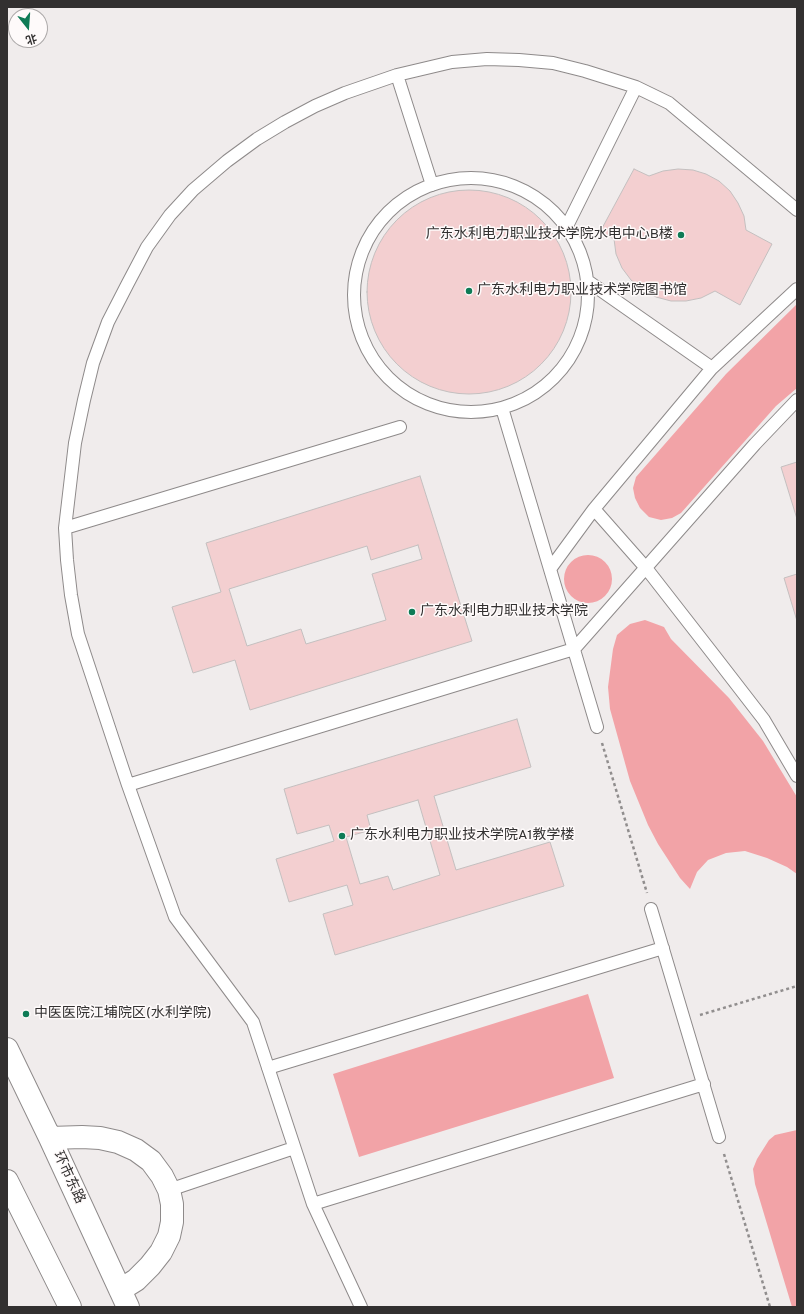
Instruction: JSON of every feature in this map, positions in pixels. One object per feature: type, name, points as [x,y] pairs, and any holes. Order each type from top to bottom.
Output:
[{"type":"highway","name":"环市东路","points":[[7,1049],[124,1298]]},
{"type":"highway","points":[[50,1138],[100,1138],[118,1142],[136,1150],[151,1161],[162,1176],[169,1190],[172,1204],[172,1222],[169,1236],[161,1252],[136,1280],[124,1298]]},
{"type":"highway","points":[[7,1181],[70,1307]]},
{"type":"lane","points":[[361,1307],[313,1204],[253,1022],[175,917],[128,785],[78,634],[70,588],[65,528],[75,442],[93,363],[108,322],[147,247],[170,216],[193,190],[227,161],[257,139],[315,106],[345,93],[396,75],[452,62],[487,59],[553,63],[585,71],[636,88],[669,103],[797,210]]},
{"type":"lane","points":[[396,75],[432,185]]},
{"type":"lane","points":[[567,226],[636,88]]},
{"type":"lane","points":[[477,178],[506,183],[521,189],[540,200],[567,226],[581,253],[586,267],[588,282],[588,312],[585,327],[573,354],[565,367],[543,388],[517,403],[502,408],[475,412],[461,412],[440,408],[419,401],[395,385],[384,375],[376,364],[362,338],[356,318],[354,296],[357,268],[364,248],[375,229],[394,207],[406,198],[432,185],[446,181],[477,178]]},
{"type":"lane","points":[[588,282],[712,368]]},
{"type":"lane","points":[[550,569],[594,509],[712,368],[797,289]]},
{"type":"lane","points":[[128,785],[574,649],[754,444],[797,400]]},
{"type":"lane","points":[[502,408],[597,727]]},
{"type":"lane","points":[[65,528],[400,427]]},
{"type":"lane","points":[[594,509],[646,568],[714,654],[764,720],[797,776]]},
{"type":"lane","points":[[652,909],[719,1136]]},
{"type":"lane","points":[[268,1068],[663,948]]},
{"type":"lane","points":[[313,1204],[704,1084]]},
{"type":"lane","points":[[169,1190],[294,1148]]},
{"type":"path","points":[[597,727],[652,909]]},
{"type":"path","points":[[684,1020],[797,986]]},
{"type":"path","points":[[719,1136],[770,1307]]},
{"type":"shaded area","points":[[797,304],[797,388],[776,406],[681,513],[672,518],[661,520],[649,517],[640,508],[635,498],[633,488],[636,477],[726,374]]},
{"type":"shaded area","points":[[583,555],[593,555],[605,562],[612,574],[612,584],[605,596],[593,603],[583,603],[575,599],[568,592],[564,584],[564,574],[568,566],[575,559]]},
{"type":"shaded area","points":[[645,620],[664,627],[671,639],[729,698],[763,741],[797,797],[797,874],[787,867],[767,858],[745,851],[726,853],[708,860],[697,872],[690,889],[680,878],[658,844],[648,825],[630,781],[610,709],[608,687],[613,649],[617,635],[630,624]]},
{"type":"shaded area","points":[[588,994],[614,1078],[359,1157],[333,1074]]},
{"type":"shaded area","points":[[797,1130],[797,1307],[792,1307],[755,1184],[753,1169],[757,1159],[769,1140],[775,1135]]},
{"type":"building","name":"广东水利电力职业技术学院水电中心B楼","points":[[634,169],[649,176],[663,171],[678,169],[693,170],[706,174],[719,181],[730,191],[738,203],[744,216],[746,230],[772,244],[740,305],[715,291],[701,298],[686,301],[671,301],[656,297],[643,290],[631,280],[622,268],[616,254],[614,239],[600,232]]},
{"type":"building","name":"广东水利电力职业技术学院图书馆","points":[[459,190],[479,190],[499,194],[517,202],[534,213],[548,227],[559,244],[567,262],[571,282],[571,302],[567,322],[559,340],[548,357],[534,371],[517,382],[499,390],[479,394],[459,394],[439,390],[421,382],[404,371],[390,357],[379,340],[371,322],[367,302],[367,282],[371,262],[379,244],[390,227],[404,213],[421,202],[439,194]]},
{"type":"building","points":[[797,462],[797,519],[781,467]]},
{"type":"building","points":[[420,476],[472,641],[250,710],[235,660],[193,673],[172,607],[221,592],[206,543]],"holes":[[[418,545],[422,559],[372,574],[386,620],[306,644],[301,629],[247,646],[229,589],[367,546],[371,560]]]},
{"type":"building","points":[[797,574],[797,621],[784,578]]},
{"type":"building","name":"广东水利电力职业技术学院A1教学楼","points":[[517,719],[531,767],[434,796],[456,870],[550,842],[564,886],[335,955],[323,914],[353,905],[347,885],[289,902],[276,859],[334,841],[329,825],[297,834],[284,789]],"holes":[[[418,800],[440,875],[393,890],[388,876],[360,884],[346,837],[371,830],[367,815]]]},
{"type":"place","name":"广东水利电力职业技术学院水电中心B楼","points":[[681,235]]},
{"type":"place","name":"广东水利电力职业技术学院图书馆","points":[[469,291]]},
{"type":"place","name":"广东水利电力职业技术学院","points":[[412,612]]},
{"type":"place","name":"广东水利电力职业技术学院A1教学楼","points":[[342,836]]},
{"type":"place","name":"中医医院江埔院区(水利学院)","points":[[26,1014]]}]
